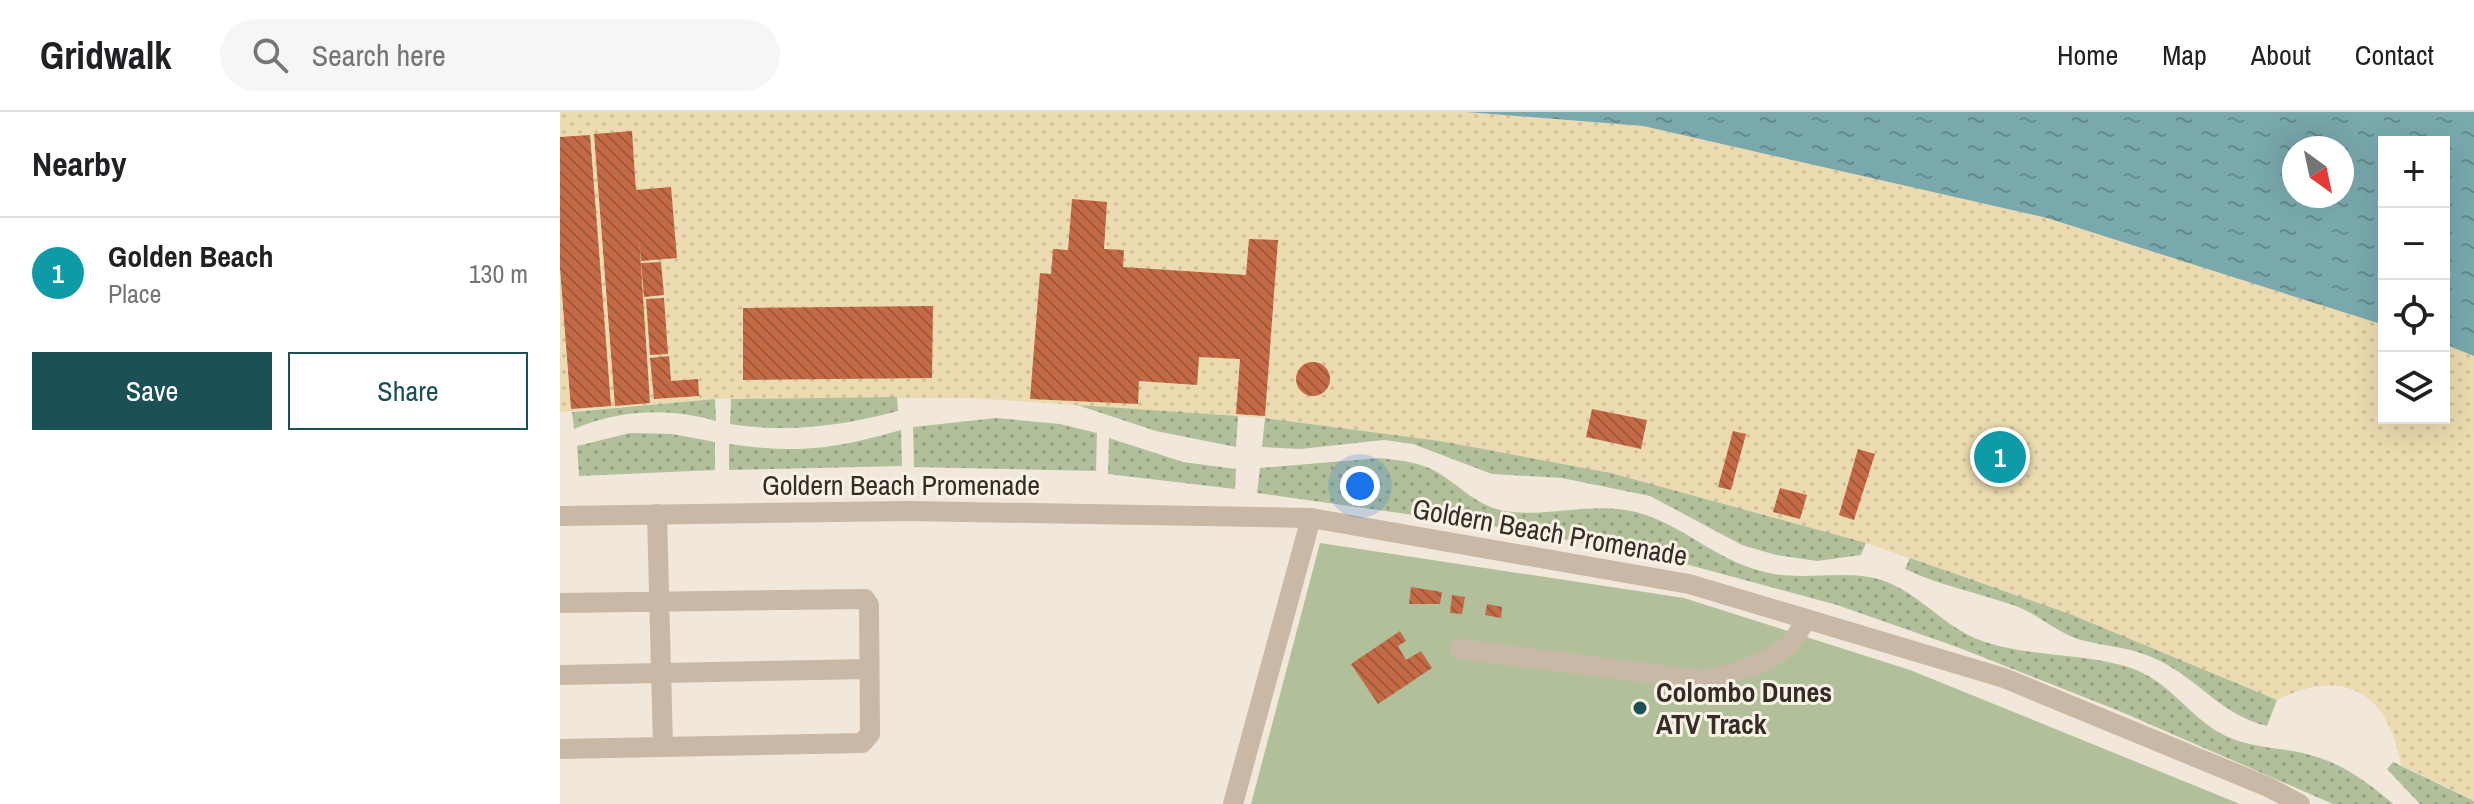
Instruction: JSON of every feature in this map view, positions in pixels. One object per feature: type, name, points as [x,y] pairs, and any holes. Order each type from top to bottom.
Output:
[{"type":"street","name":"Goldern Beach Promenade","points":[[560,516],[909,511],[1311,518],[1689,584],[2004,678],[2268,787],[2300,804]]},
{"type":"street","points":[[657,514],[663,747]]},
{"type":"street","points":[[1233,804],[1311,518]]},
{"type":"street","points":[[560,603],[865,599],[869,605],[870,734],[864,742],[560,749]]},
{"type":"street","points":[[1459,649],[1702,680],[1735,672],[1780,651],[1792,642],[1806,619]]},
{"type":"street","points":[[560,675],[869,669]]},
{"type":"green space","points":[[897,397],[898,411],[856,421],[794,428],[730,424],[731,399]]},
{"type":"green space","points":[[715,399],[716,421],[662,412],[626,414],[574,429],[572,412]]},
{"type":"green space","points":[[1077,405],[1238,416],[1236,447],[1156,431]]},
{"type":"green space","points":[[996,418],[1060,424],[1097,433],[1096,471],[914,467],[913,427]]},
{"type":"green space","points":[[1265,418],[1440,441],[1611,473],[1866,543],[1861,555],[1817,561],[1776,555],[1742,545],[1650,496],[1562,478],[1492,474],[1413,444],[1384,440],[1300,449],[1262,447]]},
{"type":"green space","points":[[901,430],[902,466],[729,470],[729,444],[776,449],[816,448],[856,442]]},
{"type":"green space","points":[[630,433],[672,434],[715,442],[715,470],[579,476],[577,446]]},
{"type":"green space","points":[[1109,438],[1183,462],[1236,469],[1235,489],[1108,474]]},
{"type":"green space","points":[[1379,458],[1409,462],[1430,469],[1493,508],[1527,513],[1598,508],[1636,512],[1668,525],[1744,566],[1761,571],[1789,576],[1874,578],[1902,589],[1977,639],[2015,649],[2093,659],[2144,673],[2218,732],[2242,742],[2305,754],[2338,765],[2376,789],[2393,804],[2333,804],[2117,710],[1957,647],[1837,605],[1689,565],[1520,530],[1257,493],[1260,468]]},
{"type":"green space","name":"Colombo Dunes ATV Track","points":[[1320,543],[1684,598],[1910,670],[2240,804],[1251,804]]},
{"type":"green space","points":[[1910,558],[2070,614],[2277,700],[2267,726],[2237,714],[2158,660],[2139,652],[2072,637],[2016,606],[1919,575],[1905,569]]},
{"type":"green space","points":[[2393,762],[2474,801],[2474,804],[2420,804],[2387,769]]},
{"type":"sand","points":[[560,112],[1466,112],[1643,126],[2047,218],[2378,323],[2378,424],[2450,424],[2450,346],[2474,356],[2474,801],[2401,765],[2386,720],[2374,704],[2360,693],[2343,687],[2323,686],[2301,690],[2277,700],[2070,614],[1866,543],[1611,473],[1439,441],[1265,418],[972,398],[715,399],[560,412]]},
{"type":"water","points":[[1466,112],[2474,112],[2474,356],[2450,346],[2450,136],[2378,136],[2378,323],[2047,218],[1643,126]]},
{"type":"building","points":[[632,131],[650,403],[615,406],[594,134]]},
{"type":"building","points":[[590,135],[611,406],[571,409],[560,268],[560,137]]},
{"type":"building","points":[[671,187],[677,258],[641,261],[635,190]]},
{"type":"building","points":[[1072,199],[1107,202],[1104,249],[1124,250],[1123,267],[1246,275],[1249,239],[1278,240],[1265,416],[1236,414],[1240,359],[1199,357],[1197,385],[1139,381],[1138,404],[1030,399],[1040,273],[1051,274],[1053,249],[1068,250]]},
{"type":"building","points":[[661,262],[664,295],[644,297],[641,263]]},
{"type":"building","points":[[664,298],[668,354],[650,355],[646,299]]},
{"type":"building","points":[[933,306],[932,378],[743,380],[743,308]]},
{"type":"building","points":[[669,356],[671,381],[698,379],[699,396],[654,399],[650,358]]},
{"type":"building","points":[[1313,362],[1325,367],[1330,379],[1325,391],[1313,396],[1301,391],[1296,379],[1301,367]]},
{"type":"building","points":[[1592,409],[1647,420],[1641,449],[1586,437]]},
{"type":"building","points":[[1733,431],[1746,434],[1731,490],[1718,487]]},
{"type":"building","points":[[1858,449],[1875,454],[1854,520],[1839,515]]},
{"type":"building","points":[[1780,488],[1807,495],[1800,519],[1773,512]]},
{"type":"building","points":[[1411,587],[1442,592],[1440,604],[1409,604]]},
{"type":"building","points":[[1452,595],[1465,597],[1462,614],[1450,613]]},
{"type":"building","points":[[1487,604],[1502,607],[1501,618],[1485,615]]},
{"type":"building","points":[[1400,631],[1406,641],[1398,646],[1406,660],[1421,651],[1432,668],[1378,704],[1351,664]]},
{"type":"place","name":"Golden Beach","points":[[2000,457]]},
{"type":"place","name":"Colombo Dunes ATV Track","points":[[1640,708]]}]
